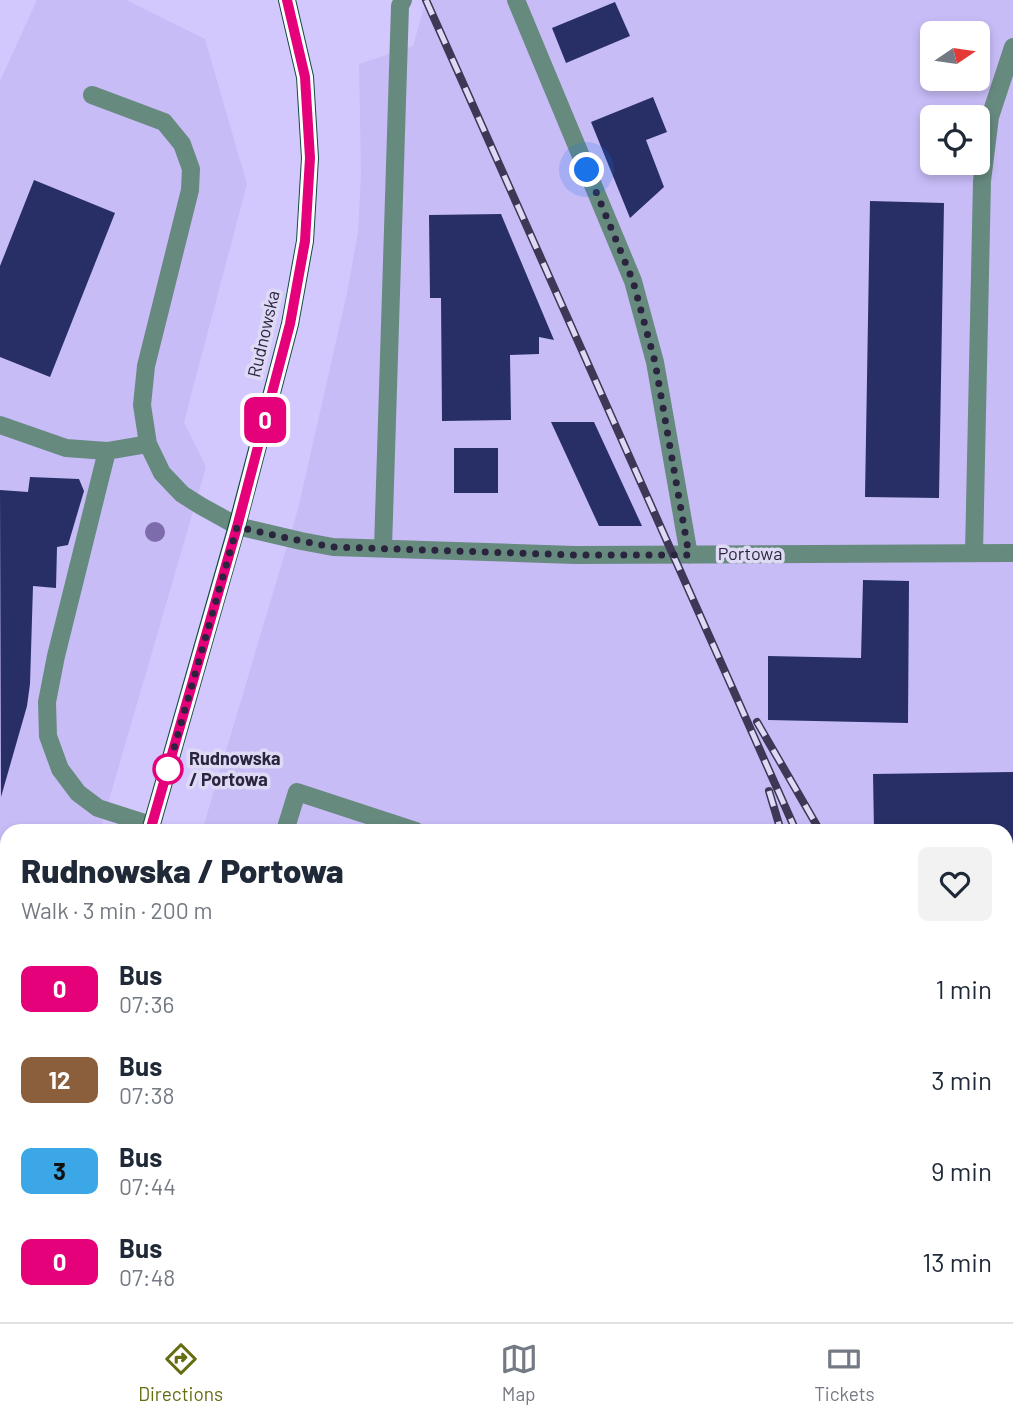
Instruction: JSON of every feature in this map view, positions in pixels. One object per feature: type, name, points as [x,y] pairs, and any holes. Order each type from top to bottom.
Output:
[{"type":"main road","name":"Rudnowska","points":[[151,824],[237,527],[290,324],[305,241],[310,158],[305,77],[287,0]]},
{"type":"street","points":[[383,548],[402,0]]},
{"type":"street","points":[[516,0],[633,281],[655,362],[689,555]]},
{"type":"street","points":[[974,553],[982,181],[990,117],[1013,47]]},
{"type":"street","name":"Portowa","points":[[92,95],[164,122],[182,144],[191,169],[190,190],[146,366],[142,405],[148,444],[162,473],[182,494],[237,527],[333,547],[575,555],[1013,553]]},
{"type":"street","points":[[0,425],[66,448],[107,451],[148,444]]},
{"type":"street","points":[[107,451],[56,656],[47,702],[48,736],[60,769],[78,793],[98,808],[140,824]]},
{"type":"street","points":[[287,824],[297,792],[395,824]]},
{"type":"shaded area","points":[[37,0],[126,0],[205,39],[247,184],[184,422],[206,467],[102,824],[0,824],[0,81]]},
{"type":"shaded area","points":[[426,0],[1013,0],[1013,824],[204,824],[298,509],[347,293],[358,232],[361,174],[359,64],[413,46]]},
{"type":"building","points":[[615,2],[630,36],[566,63],[552,28]]},
{"type":"building","points":[[653,97],[667,132],[646,140],[664,187],[630,218],[591,122]]},
{"type":"building","points":[[34,180],[115,213],[50,377],[0,357],[0,266]]},
{"type":"building","points":[[870,201],[944,203],[939,498],[865,497]]},
{"type":"building","points":[[501,214],[554,340],[539,337],[539,354],[510,355],[511,420],[442,421],[441,298],[430,298],[429,215]]},
{"type":"building","points":[[551,422],[594,422],[642,526],[599,526]]},
{"type":"building","points":[[454,448],[498,448],[498,493],[454,493]]},
{"type":"building","points":[[30,477],[79,479],[84,491],[68,545],[57,547],[56,588],[33,586],[27,706],[1,797],[0,490],[28,492]]},
{"type":"building","points":[[863,580],[909,581],[908,723],[768,720],[768,656],[861,658]]},
{"type":"building","points":[[1013,772],[1013,824],[874,824],[873,774]]},
{"type":"railway","points":[[426,0],[793,824]]},
{"type":"railway","points":[[757,722],[816,824]]},
{"type":"railway","points":[[769,791],[779,824]]},
{"type":"bus line","name":"0","points":[[152,824],[237,527],[290,324],[305,241],[310,158],[305,77],[287,0]]},
{"type":"place","name":"Rudnowska / Portowa","points":[[168,769]]},
{"type":"route","points":[[168,769],[166,776],[237,527],[333,547],[575,555],[689,555],[655,362],[633,281],[587,170]]}]
